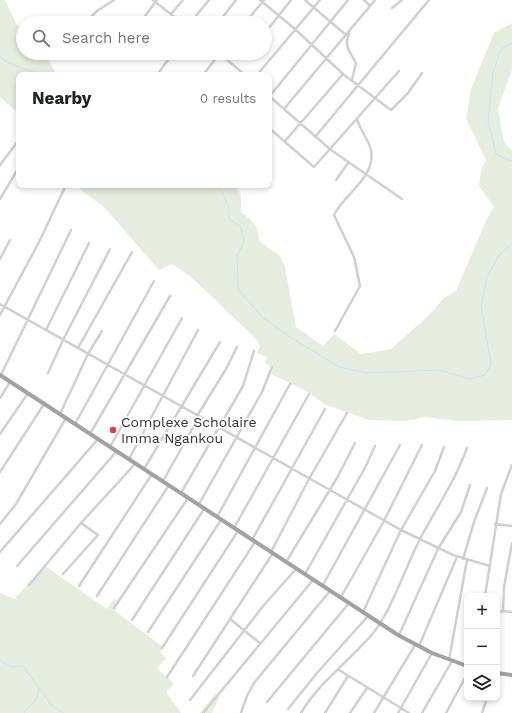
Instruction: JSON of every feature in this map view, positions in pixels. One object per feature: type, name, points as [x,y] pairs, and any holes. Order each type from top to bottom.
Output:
[{"type":"highway","points":[[1,375],[398,636],[432,653],[464,665]]},
{"type":"highway","points":[[500,673],[512,675]]},
{"type":"street","points":[[94,16],[113,0]]},
{"type":"street","points":[[171,14],[183,0]]},
{"type":"street","points":[[196,16],[209,0]]},
{"type":"street","points":[[223,16],[236,0]]},
{"type":"street","points":[[272,23],[291,0]]},
{"type":"street","points":[[305,0],[346,35]]},
{"type":"street","points":[[272,57],[320,0]]},
{"type":"street","points":[[272,92],[348,0]]},
{"type":"street","points":[[364,0],[370,6]]},
{"type":"street","points":[[284,109],[375,0]]},
{"type":"street","points":[[392,8],[402,0]]},
{"type":"street","points":[[315,137],[429,0]]},
{"type":"street","points":[[145,16],[155,1],[174,16]]},
{"type":"street","points":[[250,16],[262,1],[296,29],[342,74],[358,84],[375,99],[392,110],[408,93],[422,73]]},
{"type":"street","points":[[351,30],[347,38],[346,45],[348,52],[356,63],[352,80]]},
{"type":"street","points":[[159,72],[168,60]]},
{"type":"street","points":[[205,72],[214,60]]},
{"type":"street","points":[[228,60],[242,72]]},
{"type":"street","points":[[260,72],[270,60]]},
{"type":"street","points":[[272,131],[314,167],[331,150],[400,71]]},
{"type":"street","points":[[285,142],[342,74]]},
{"type":"street","points":[[272,99],[331,150],[402,199]]},
{"type":"street","points":[[335,331],[360,286],[354,257],[334,215],[366,175],[371,150],[357,119]]},
{"type":"street","points":[[0,165],[16,144]]},
{"type":"street","points":[[336,180],[348,163]]},
{"type":"street","points":[[0,199],[16,172]]},
{"type":"street","points":[[0,315],[64,188]]},
{"type":"street","points":[[1,375],[71,230]]},
{"type":"street","points":[[0,259],[10,240]]},
{"type":"street","points":[[46,330],[88,243]]},
{"type":"street","points":[[48,373],[63,340],[110,249]]},
{"type":"street","points":[[78,348],[132,252]]},
{"type":"street","points":[[75,424],[154,281]]},
{"type":"street","points":[[90,434],[170,296]]},
{"type":"street","points":[[0,304],[162,397],[384,521],[438,549],[463,559],[490,566]]},
{"type":"street","points":[[110,447],[182,318]]},
{"type":"street","points":[[128,459],[198,330]]},
{"type":"street","points":[[60,414],[88,354],[102,331]]},
{"type":"street","points":[[144,469],[220,342]]},
{"type":"street","points":[[163,481],[226,370],[237,347]]},
{"type":"street","points":[[181,493],[243,386],[254,351]]},
{"type":"street","points":[[199,504],[262,392],[272,367]]},
{"type":"street","points":[[0,398],[10,382]]},
{"type":"street","points":[[217,517],[290,384]]},
{"type":"street","points":[[0,434],[28,393]]},
{"type":"street","points":[[234,528],[309,394]]},
{"type":"street","points":[[0,472],[44,404]]},
{"type":"street","points":[[168,677],[254,541],[325,409]]},
{"type":"street","points":[[193,676],[272,553],[309,479],[347,413]]},
{"type":"street","points":[[0,524],[16,504],[66,418]]},
{"type":"street","points":[[0,552],[98,439]]},
{"type":"street","points":[[286,562],[329,490],[354,443]]},
{"type":"street","points":[[322,586],[400,445]]},
{"type":"street","points":[[341,598],[384,521],[422,445]]},
{"type":"street","points":[[305,574],[366,466],[375,446]]},
{"type":"street","points":[[363,612],[401,530],[435,471],[444,447]]},
{"type":"street","points":[[301,713],[327,680],[339,670],[380,623],[420,539],[454,479],[467,448]]},
{"type":"street","points":[[17,566],[116,452]]},
{"type":"street","points":[[29,585],[81,523],[135,464]]},
{"type":"street","points":[[486,593],[495,524],[504,483],[512,465]]},
{"type":"street","points":[[78,586],[152,474]]},
{"type":"street","points":[[98,596],[169,485]]},
{"type":"street","points":[[398,636],[438,549],[461,512],[470,485]]},
{"type":"street","points":[[463,559],[474,522],[488,488]]},
{"type":"street","points":[[114,608],[188,497]]},
{"type":"street","points":[[132,620],[204,508]]},
{"type":"street","points":[[148,632],[221,519]]},
{"type":"street","points":[[63,574],[98,536],[81,523]]},
{"type":"street","points":[[495,524],[512,526]]},
{"type":"street","points":[[162,648],[238,531]]},
{"type":"street","points":[[503,612],[504,587],[512,543]]},
{"type":"street","points":[[374,713],[417,646],[457,557]]},
{"type":"street","points":[[422,713],[451,661],[467,560]]},
{"type":"street","points":[[190,700],[244,630],[296,569]]},
{"type":"street","points":[[204,713],[260,642],[313,580]]},
{"type":"street","points":[[241,713],[247,696],[254,684],[330,591]]},
{"type":"street","points":[[268,702],[349,603]]},
{"type":"street","points":[[500,612],[512,612]]},
{"type":"street","points":[[288,709],[317,673],[368,615]]},
{"type":"street","points":[[230,619],[260,642]]},
{"type":"street","points":[[398,713],[432,653]]},
{"type":"street","points":[[339,670],[409,713]]},
{"type":"street","points":[[325,713],[348,676]]},
{"type":"street","points":[[446,713],[464,680]]},
{"type":"street","points":[[350,713],[367,688]]},
{"type":"street","points":[[482,713],[486,701]]},
{"type":"shaded area","points":[[0,0],[5,0],[16,23],[16,60],[48,60],[55,72],[16,72],[16,111],[0,97]]},
{"type":"shaded area","points":[[512,23],[512,70],[498,108],[504,142],[512,151],[512,420],[456,421],[425,417],[406,421],[369,420],[326,405],[306,391],[271,374],[273,368],[265,363],[267,357],[257,353],[260,346],[256,339],[190,276],[172,264],[159,270],[104,207],[78,188],[236,188],[241,195],[241,212],[254,224],[258,231],[259,241],[280,256],[285,267],[296,327],[323,346],[334,334],[361,354],[391,349],[429,315],[444,298],[456,291],[486,221],[494,207],[479,186],[481,171],[486,160],[466,119],[471,89],[494,33]]},
{"type":"shaded area","points":[[45,566],[107,609],[114,599],[119,602],[115,611],[163,647],[160,652],[166,658],[157,668],[174,684],[166,692],[181,713],[0,713],[0,593],[14,599]]},
{"type":"shaded area","points":[[215,694],[219,698],[212,713],[200,713]]},
{"type":"waterway","points":[[512,43],[501,49],[493,72],[488,121],[496,154],[512,161]]},
{"type":"waterway","points":[[0,56],[3,60],[33,72]]},
{"type":"waterway","points":[[214,188],[221,190],[229,207],[229,219],[241,227],[244,242],[237,256],[238,289],[262,317],[290,337],[339,367],[367,373],[439,370],[469,379],[485,375],[491,364],[481,306],[487,277],[499,255],[512,243]]},
{"type":"waterway","points":[[0,660],[12,667],[23,666],[53,707],[64,713]]},
{"type":"waterway","points":[[24,713],[37,698],[39,689]]},
{"type":"place","name":"Complexe Scholaire Imma Ngankou","points":[[113,430]]}]
